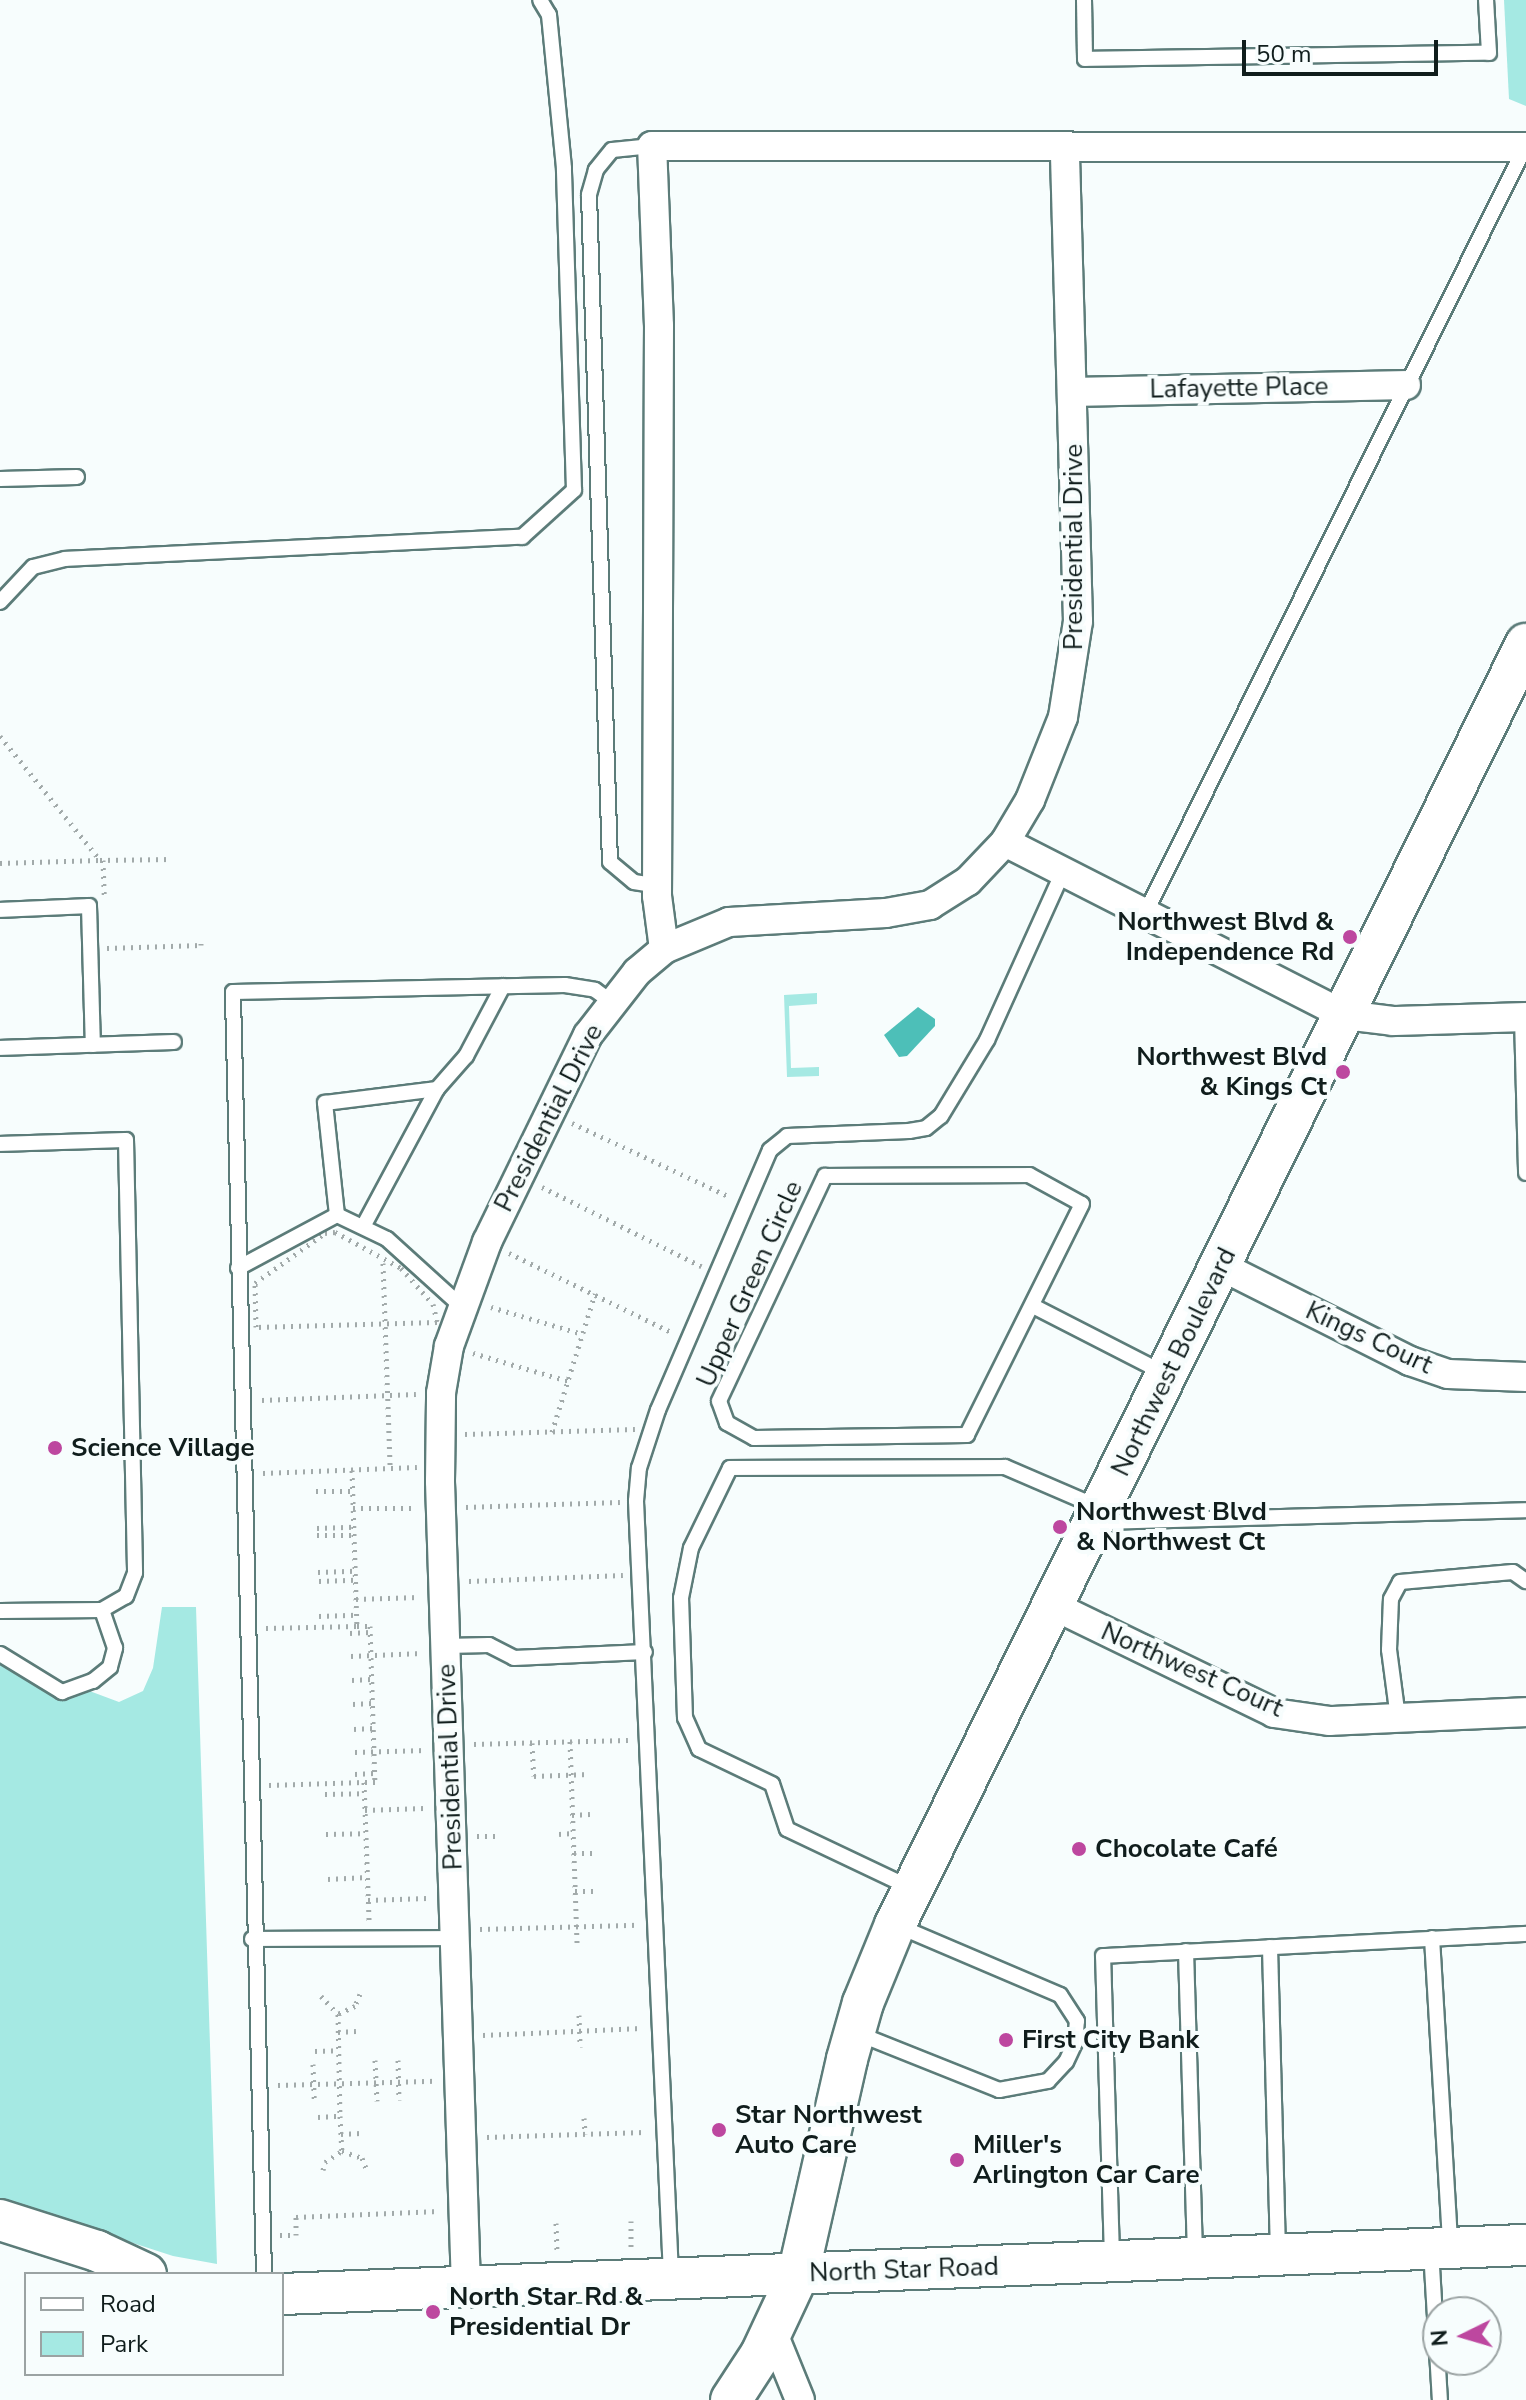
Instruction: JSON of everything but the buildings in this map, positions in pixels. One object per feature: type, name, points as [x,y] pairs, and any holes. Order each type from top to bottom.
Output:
[{"type":"main road","name":"Northwest Boulevard","points":[[731,2400],[772,2331],[798,2275],[855,2032],[895,1925],[1526,644]]},
{"type":"main road","points":[[0,2220],[97,2251],[142,2272]]},
{"type":"main road","name":"North Star Road","points":[[284,2294],[1526,2245]]},
{"type":"main road","points":[[0,2247],[78,2272]]},
{"type":"street","points":[[664,949],[658,886],[659,326],[652,146],[1525,147]]},
{"type":"street","name":"Presidential Drive","points":[[466,2287],[440,1467],[441,1393],[449,1346],[462,1302],[487,1242],[550,1113],[610,1001],[664,949],[729,922],[886,913],[930,905],[968,881],[1005,842],[1046,762],[1073,672],[1078,621],[1065,146]]},
{"type":"street","name":"Lafayette Place","points":[[1073,392],[1406,385]]},
{"type":"street","points":[[1005,842],[1345,1015],[1393,1021],[1524,1017]]},
{"type":"street","name":"Kings Court","points":[[1221,1266],[1410,1361],[1448,1374],[1526,1377]]},
{"type":"street","name":"Northwest Court","points":[[1054,1606],[1274,1713],[1330,1721],[1526,1712]]},
{"type":"street","points":[[772,2331],[800,2400]]},
{"type":"lane","points":[[0,602],[33,567],[65,559],[522,537],[574,490],[564,168],[549,15],[540,0]]},
{"type":"lane","points":[[1084,0],[1085,59],[1489,53],[1486,0]]},
{"type":"lane","points":[[652,146],[612,150],[596,170],[589,195],[610,862],[634,882],[658,886]]},
{"type":"lane","points":[[1145,914],[1525,147]]},
{"type":"lane","points":[[0,479],[77,477]]},
{"type":"lane","points":[[671,2280],[636,1501],[639,1468],[688,1340],[770,1150],[787,1136],[909,1131],[926,1128],[941,1116],[987,1040],[1063,872]]},
{"type":"lane","points":[[0,910],[89,906],[93,1045]]},
{"type":"lane","points":[[264,2272],[252,1939],[233,992],[565,985],[595,990],[610,1001]]},
{"type":"lane","points":[[364,1225],[437,1089],[466,1056],[503,986]]},
{"type":"lane","points":[[1524,1017],[1526,1173]]},
{"type":"lane","points":[[0,1048],[174,1042]]},
{"type":"lane","points":[[337,1215],[325,1103],[437,1089]]},
{"type":"lane","points":[[0,1144],[126,1140],[135,1573],[126,1596],[102,1610],[0,1611]]},
{"type":"lane","name":"Upper Green Circle","points":[[1029,1175],[1082,1204],[1033,1306],[967,1435],[754,1438],[727,1423],[719,1401],[825,1176],[1029,1175]]},
{"type":"lane","points":[[238,1268],[337,1215],[364,1225],[387,1239],[462,1302]]},
{"type":"lane","points":[[1033,1306],[1168,1375]]},
{"type":"lane","points":[[913,1889],[787,1829],[772,1784],[699,1749],[685,1718],[681,1598],[691,1548],[730,1468],[1005,1467],[1098,1516],[1526,1510]]},
{"type":"lane","points":[[1398,1718],[1389,1650],[1391,1599],[1400,1582],[1423,1576],[1513,1572],[1526,1581]]},
{"type":"lane","points":[[0,1654],[62,1692],[93,1681],[110,1667],[115,1648],[102,1610]]},
{"type":"lane","points":[[446,1649],[489,1645],[514,1658],[645,1652]]},
{"type":"lane","points":[[855,2032],[999,2090],[1048,2081],[1066,2062],[1075,2043],[1077,2021],[1060,1995],[895,1925]]},
{"type":"lane","points":[[252,1939],[455,1934]]},
{"type":"lane","points":[[1112,2262],[1103,1956],[1526,1934]]},
{"type":"lane","points":[[1432,1938],[1441,2249],[1440,2400]]},
{"type":"lane","points":[[1270,1947],[1278,2255]]},
{"type":"lane","points":[[1186,1951],[1195,2259]]},
{"type":"path","points":[[0,736],[100,860]]},
{"type":"path","points":[[0,863],[172,859]]},
{"type":"path","points":[[106,948],[201,945],[201,939]]},
{"type":"path","points":[[550,1113],[747,1204]]},
{"type":"path","points":[[519,1176],[717,1274]]},
{"type":"path","points":[[325,1233],[350,1236],[383,1257],[411,1279],[437,1315],[437,1322],[256,1327],[255,1283],[325,1233]]},
{"type":"path","points":[[487,1242],[688,1340]]},
{"type":"path","points":[[383,1257],[390,1468]]},
{"type":"path","points":[[552,1432],[595,1294]]},
{"type":"path","points":[[462,1302],[583,1334]]},
{"type":"path","points":[[449,1346],[568,1381]]},
{"type":"path","points":[[241,1401],[441,1393]]},
{"type":"path","points":[[440,1435],[652,1428]]},
{"type":"path","points":[[242,1473],[440,1467]]},
{"type":"path","points":[[352,1470],[357,1626]]},
{"type":"path","points":[[316,1491],[352,1491]]},
{"type":"path","points":[[353,1508],[636,1501]]},
{"type":"path","points":[[354,1527],[317,1532],[354,1535]]},
{"type":"path","points":[[318,1572],[355,1571]]},
{"type":"path","points":[[356,1599],[640,1574]]},
{"type":"path","points":[[319,1581],[355,1580]]},
{"type":"path","points":[[319,1616],[356,1615]]},
{"type":"path","points":[[246,1628],[370,1626],[375,1782],[249,1786]]},
{"type":"path","points":[[350,1633],[370,1632]]},
{"type":"path","points":[[351,1656],[446,1649]]},
{"type":"path","points":[[352,1680],[371,1679]]},
{"type":"path","points":[[353,1704],[372,1703]]},
{"type":"path","points":[[354,1729],[373,1728]]},
{"type":"path","points":[[355,1752],[648,1739]]},
{"type":"path","points":[[570,1741],[577,1944]]},
{"type":"path","points":[[532,1743],[534,1776],[589,1774]]},
{"type":"path","points":[[355,1774],[374,1773]]},
{"type":"path","points":[[355,1925],[369,1925],[364,1782]]},
{"type":"path","points":[[325,1794],[364,1793]]},
{"type":"path","points":[[365,1810],[451,1807]]},
{"type":"path","points":[[572,1815],[590,1814]]},
{"type":"path","points":[[326,1834],[366,1833]]},
{"type":"path","points":[[559,1834],[573,1833]]},
{"type":"path","points":[[574,1853],[592,1853]]},
{"type":"path","points":[[328,1879],[367,1877]]},
{"type":"path","points":[[575,1891],[593,1891]]},
{"type":"path","points":[[368,1900],[454,1898]]},
{"type":"path","points":[[455,1934],[657,1924]]},
{"type":"path","points":[[338,2014],[355,2006],[360,1994]]},
{"type":"path","points":[[321,1996],[338,2014],[342,2151]]},
{"type":"path","points":[[579,2015],[580,2047]]},
{"type":"path","points":[[458,2036],[661,2027]]},
{"type":"path","points":[[338,2032],[356,2031]]},
{"type":"path","points":[[315,2051],[339,2050]]},
{"type":"path","points":[[375,2060],[377,2101]]},
{"type":"path","points":[[398,2060],[399,2100]]},
{"type":"path","points":[[313,2064],[314,2101]]},
{"type":"path","points":[[257,2086],[460,2080]]},
{"type":"path","points":[[318,2117],[340,2116]]},
{"type":"path","points":[[584,2118],[585,2134]]},
{"type":"path","points":[[462,2137],[665,2131]]},
{"type":"path","points":[[341,2134],[361,2133]]},
{"type":"path","points":[[342,2151],[362,2158],[366,2168]]},
{"type":"path","points":[[323,2170],[325,2162],[342,2151]]},
{"type":"path","points":[[263,2236],[296,2235],[296,2217],[464,2210]]},
{"type":"path","points":[[631,2221],[631,2253]]},
{"type":"path","points":[[556,2223],[557,2256]]},
{"type":"green space","points":[[1504,0],[1526,0],[1526,106],[1509,99]]},
{"type":"green space","points":[[817,993],[817,1004],[789,1006],[791,1068],[819,1067],[819,1076],[787,1077],[784,995]]},
{"type":"green space","points":[[162,1607],[196,1607],[217,2264],[173,2256],[0,2200],[0,1645],[52,1677],[119,1702],[143,1691],[153,1668]]},
{"type":"shaded area","points":[[918,1007],[935,1019],[935,1026],[907,1056],[899,1057],[884,1035]]},
{"type":"place","name":"Northwest Blvd & Independence Rd","points":[[1350,937]]},
{"type":"place","name":"Northwest Blvd & Kings Ct","points":[[1343,1072]]},
{"type":"place","name":"Science Village","points":[[55,1448]]},
{"type":"place","name":"Northwest Blvd & Northwest Ct","points":[[1060,1527]]},
{"type":"place","name":"Chocolate Café","points":[[1079,1849]]},
{"type":"place","name":"First City Bank","points":[[1006,2040]]},
{"type":"place","name":"Star Northwest Auto Care","points":[[719,2130]]},
{"type":"place","name":"Miller's Arlington Car Care","points":[[957,2160]]},
{"type":"place","name":"North Star Rd & Presidential Dr","points":[[433,2312]]}]
